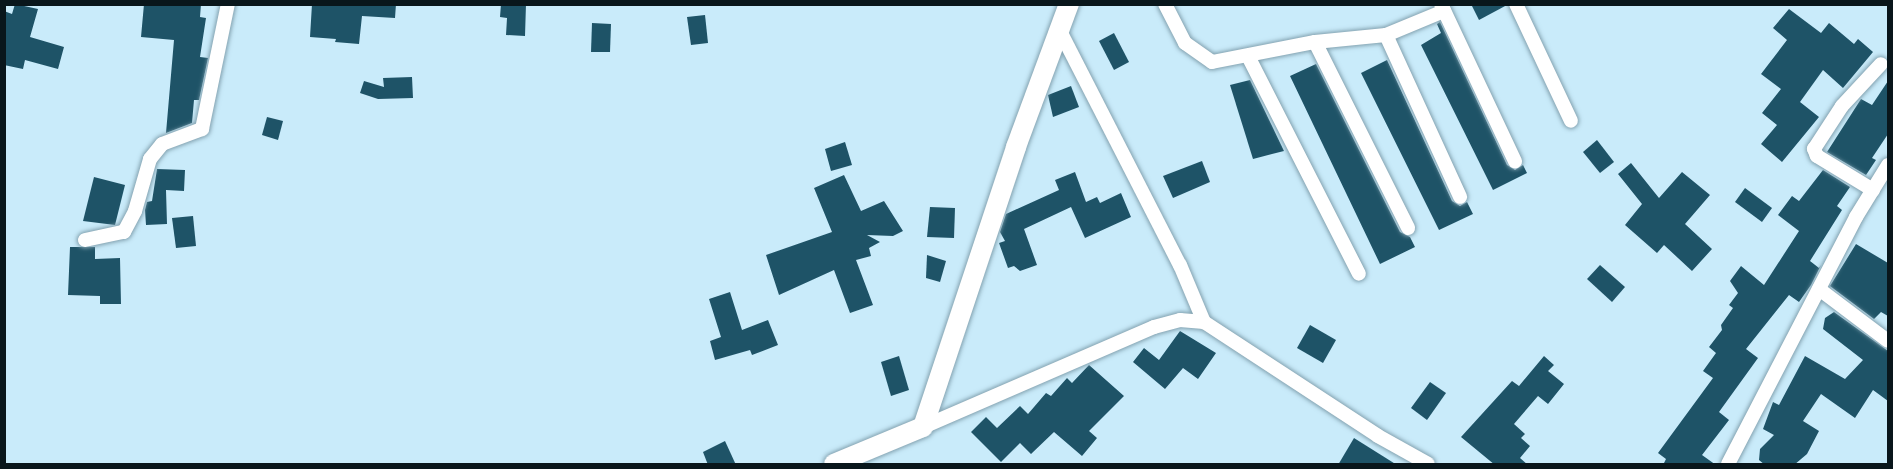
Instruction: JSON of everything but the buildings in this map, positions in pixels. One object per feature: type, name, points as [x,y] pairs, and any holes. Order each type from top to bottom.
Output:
[{"type":"street","points":[[85,240],[124,232],[135,211],[150,159],[162,144],[202,129],[228,4]]},
{"type":"street","points":[[923,427],[1016,147],[1069,4]]},
{"type":"street","points":[[1165,4],[1185,43],[1212,62],[1249,58],[1315,42],[1386,35],[1442,8],[1515,161]]},
{"type":"street","points":[[1516,4],[1571,121]]},
{"type":"street","points":[[1060,31],[1180,265],[1204,322]]},
{"type":"street","points":[[1386,35],[1460,197]]},
{"type":"street","points":[[1315,42],[1408,228]]},
{"type":"street","points":[[1249,58],[1359,274]]},
{"type":"street","points":[[1873,190],[1817,156],[1814,149],[1842,106],[1881,64]]},
{"type":"street","points":[[1728,465],[1819,289],[1888,165]]},
{"type":"street","points":[[1819,289],[1888,341]]},
{"type":"street","points":[[834,465],[1154,327],[1180,320],[1204,322],[1378,436],[1428,465]]}]
